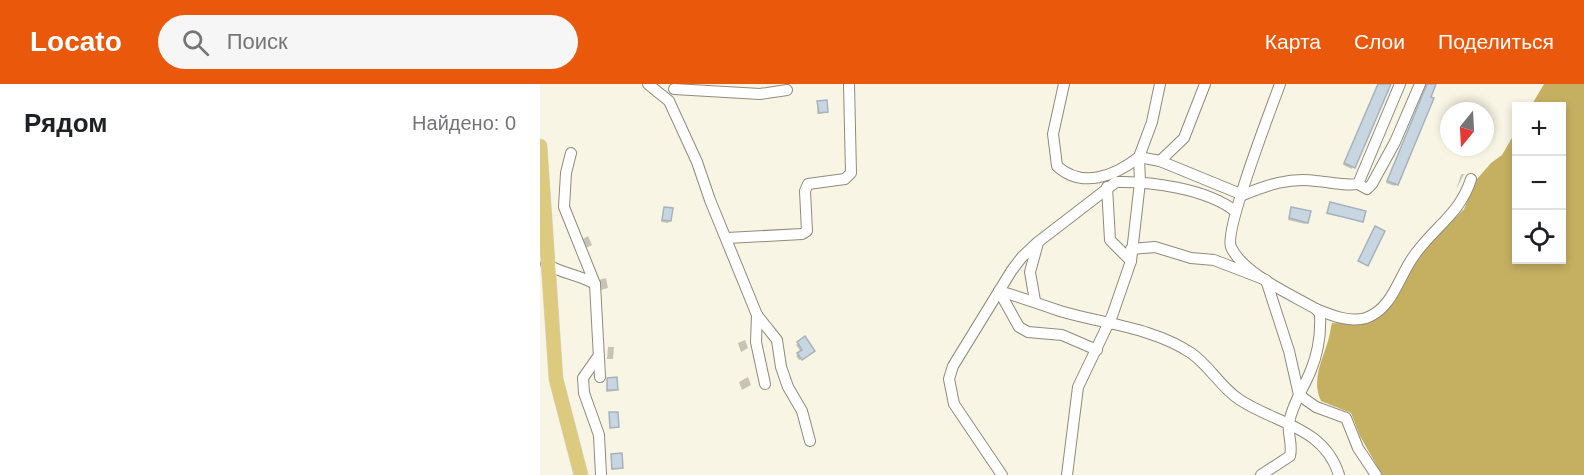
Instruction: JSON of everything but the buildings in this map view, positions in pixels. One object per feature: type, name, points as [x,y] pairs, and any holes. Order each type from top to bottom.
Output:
[{"type":"main road","points":[[540,146],[541,194],[556,380],[581,475]]},
{"type":"street","points":[[648,84],[669,101],[698,162],[710,200],[756,315],[777,340],[781,367],[788,387],[802,411],[810,441]]},
{"type":"street","points":[[727,238],[802,234],[807,231],[808,184],[845,179],[851,173],[849,84]]},
{"type":"street","points":[[1064,84],[1053,134],[1056,166],[1065,174],[1078,179],[1109,175],[1139,157],[1160,161],[1243,195],[1278,182],[1300,180],[1344,186],[1358,184],[1367,189],[1372,184],[1400,132],[1420,84]]},
{"type":"street","points":[[1067,475],[1078,387],[1110,321],[1131,261],[1140,182],[1139,157],[1152,122],[1160,84]]},
{"type":"street","points":[[1160,161],[1184,138],[1205,84]]},
{"type":"street","points":[[1280,84],[1243,195],[1235,211],[1230,231],[1231,246],[1240,260],[1266,279],[1316,309],[1355,320],[1367,317],[1382,307],[1395,291],[1415,253],[1465,198],[1471,179]]},
{"type":"street","points":[[1358,184],[1400,84]]},
{"type":"street","points":[[669,101],[674,87],[760,94],[787,90]]},
{"type":"street","points":[[571,153],[566,173],[564,207],[595,284],[598,305],[597,358],[600,377]]},
{"type":"street","points":[[1002,475],[954,404],[949,379],[953,366],[1012,270],[1038,242],[1116,182],[1164,185],[1225,203],[1235,211]]},
{"type":"street","points":[[1107,187],[1107,227],[1110,240],[1131,261]]},
{"type":"street","points":[[1035,301],[1030,272],[1038,242]]},
{"type":"street","points":[[1131,249],[1155,247],[1191,258],[1214,260],[1266,279]]},
{"type":"street","points":[[546,264],[566,275],[584,278],[595,284]]},
{"type":"street","points":[[1266,279],[1289,351],[1299,395],[1316,407],[1346,418],[1358,448],[1376,475]]},
{"type":"street","points":[[999,291],[1062,311],[1110,321],[1161,338],[1189,352],[1210,369],[1240,400],[1288,425],[1311,434],[1327,450],[1339,475]]},
{"type":"street","points":[[999,291],[1019,327],[1028,332],[1062,335],[1096,350]]},
{"type":"street","points":[[1262,475],[1290,456],[1291,435],[1288,425],[1311,371],[1319,342],[1320,314],[1316,309]]},
{"type":"street","points":[[756,315],[756,342],[765,384]]},
{"type":"street","points":[[597,358],[583,378],[584,393],[599,435],[601,475]]},
{"type":"shaded area","points":[[1544,84],[1584,84],[1584,475],[1382,475],[1360,436],[1351,413],[1321,401],[1317,382],[1318,373],[1332,323],[1354,324],[1370,320],[1432,241],[1464,209],[1477,179],[1491,163],[1502,155],[1512,138],[1512,264],[1566,264],[1566,102],[1533,102]]}]
